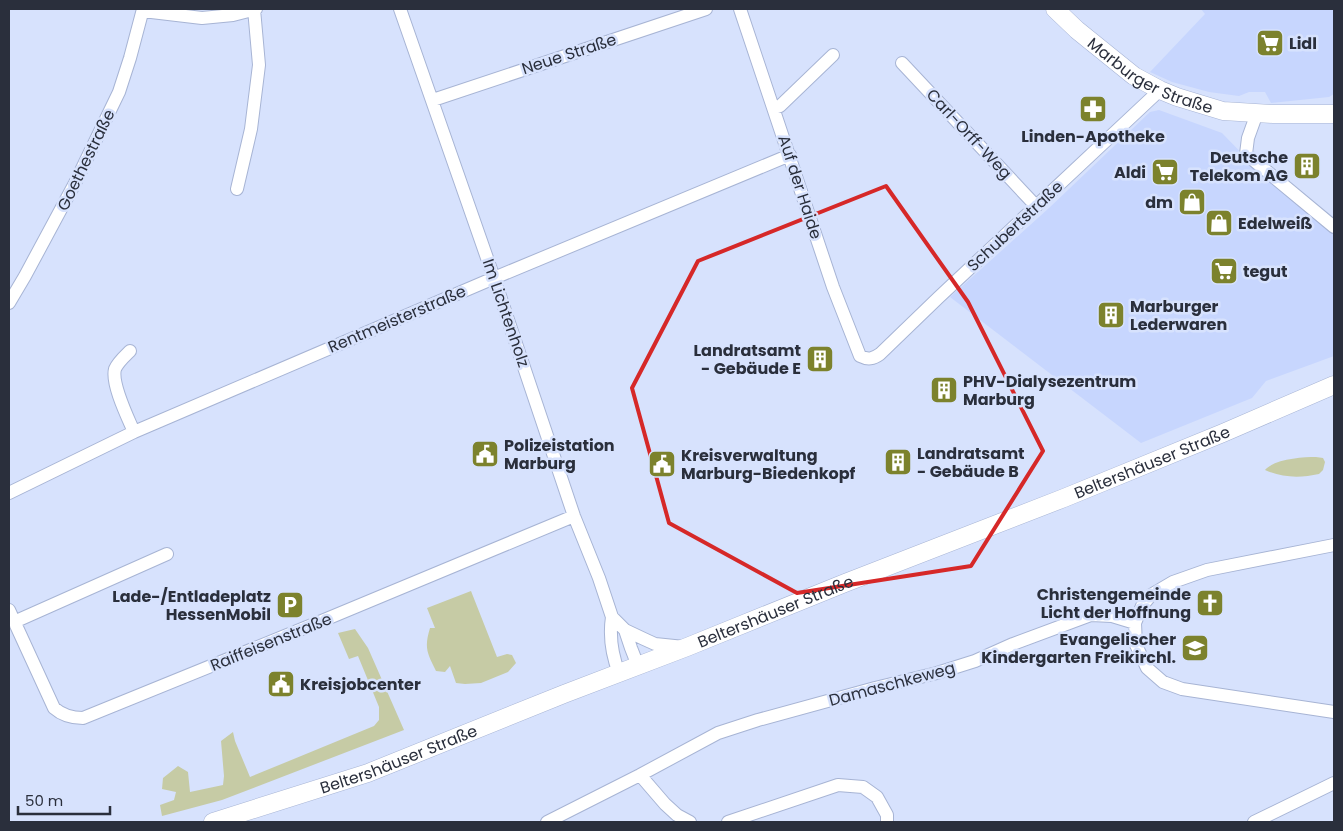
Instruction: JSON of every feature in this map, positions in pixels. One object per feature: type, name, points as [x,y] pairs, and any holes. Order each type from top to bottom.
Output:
[{"type":"main road","name":"Marburger Straße","points":[[1055,9],[1077,30],[1134,76],[1177,97],[1223,111],[1334,114]]},
{"type":"main road","name":"Beltershäuser Straße","points":[[213,822],[368,773],[1064,498],[1334,386]]},
{"type":"street","points":[[143,10],[202,18],[233,15],[255,9],[259,65],[251,129],[237,189]]},
{"type":"street","name":"Im Lichtenholz","points":[[400,9],[494,278],[574,516],[599,578],[612,617],[610,629],[612,653],[620,673]]},
{"type":"street","name":"Neue Straße","points":[[432,100],[706,9]]},
{"type":"street","name":"Auf der Haide","points":[[740,9],[840,304],[860,356],[869,359]]},
{"type":"street","name":"Goethestraße","points":[[9,303],[75,183],[119,92],[143,10]]},
{"type":"street","points":[[774,108],[780,106],[833,54]]},
{"type":"street","name":"Carl-Orff-Weg","points":[[902,63],[1036,206]]},
{"type":"street","name":"Schubertstraße","points":[[869,359],[880,354],[1160,90]]},
{"type":"street","points":[[1257,113],[1248,138],[1246,154],[1334,228]]},
{"type":"street","name":"Rentmeisterstraße","points":[[9,493],[134,432],[494,278],[790,155]]},
{"type":"street","points":[[130,351],[116,367],[114,375],[119,396],[134,432]]},
{"type":"street","name":"Raiffeisenstraße","points":[[9,610],[54,708],[68,716],[83,718],[333,617],[574,516]]},
{"type":"street","points":[[1334,544],[1207,570],[1173,582],[1152,595],[1142,606],[1136,623],[1136,645],[1147,668],[1163,682],[1182,689],[1334,712]]},
{"type":"street","points":[[14,622],[167,554]]},
{"type":"street","name":"Damaschkeweg","points":[[547,822],[718,733],[758,720],[937,673],[975,661],[1013,644],[1091,615],[1112,616],[1136,623]]},
{"type":"street","name":"Im Lichtenholz","points":[[612,617],[626,630],[655,644],[687,647]]},
{"type":"street","points":[[626,630],[638,666]]},
{"type":"street","points":[[640,775],[676,815],[690,822]]},
{"type":"street","points":[[1254,822],[1334,783]]},
{"type":"street","points":[[728,822],[838,785],[863,787],[877,797],[887,815],[887,822]]},
{"type":"highlighted area","points":[[886,186],[968,302],[1043,451],[971,566],[797,593],[669,523],[632,388],[698,261]]},
{"type":"shaded area","points":[[1201,9],[1334,9],[1334,94],[1329,97],[1271,103],[1265,92],[1249,92],[1239,96],[1209,92],[1172,82],[1150,72],[1205,14]]},
{"type":"shaded area","points":[[1159,110],[1222,133],[1257,169],[1334,234],[1334,356],[1266,381],[1252,398],[1141,443],[950,297],[1049,208],[1150,112]]},
{"type":"green space","points":[[1323,458],[1325,462],[1323,470],[1319,474],[1305,476],[1278,475],[1265,470],[1269,466],[1281,461]]},
{"type":"green space","points":[[471,591],[497,657],[507,654],[512,655],[516,663],[508,672],[481,683],[456,683],[450,666],[445,672],[436,671],[429,655],[427,646],[428,635],[430,628],[435,628],[427,608]]},
{"type":"green space","points":[[355,629],[368,648],[404,730],[222,800],[162,816],[160,805],[174,800],[176,792],[162,789],[163,778],[178,766],[188,772],[190,792],[223,785],[221,741],[233,732],[250,777],[374,726],[379,720],[379,707],[358,656],[349,659],[338,633]]},
{"type":"place","name":"Lidl","points":[[1270,43]]},
{"type":"place","name":"Linden-Apotheke","points":[[1093,109]]},
{"type":"place","name":"Deutsche Telekom AG","points":[[1307,166]]},
{"type":"place","name":"Aldi","points":[[1165,172]]},
{"type":"place","name":"dm","points":[[1192,202]]},
{"type":"place","name":"Edelweiß","points":[[1219,223]]},
{"type":"place","name":"tegut","points":[[1224,271]]},
{"type":"place","name":"Marburger Lederwaren","points":[[1111,315]]},
{"type":"place","name":"Landratsamt - Gebäude E","points":[[820,359]]},
{"type":"place","name":"PHV-Dialysezentrum Marburg","points":[[944,390]]},
{"type":"place","name":"Polizeistation Marburg","points":[[485,454]]},
{"type":"place","name":"Landratsamt - Gebäude B","points":[[898,462]]},
{"type":"place","name":"Kreisverwaltung Marburg-Biedenkopf","points":[[662,464]]},
{"type":"place","name":"Christengemeinde Licht der Hoffnung","points":[[1210,603]]},
{"type":"place","name":"Lade-/Entladeplatz HessenMobil","points":[[290,605]]},
{"type":"place","name":"Evangelischer Kindergarten Freikirchl.","points":[[1195,648]]},
{"type":"place","name":"Kreisjobcenter","points":[[281,684]]}]
